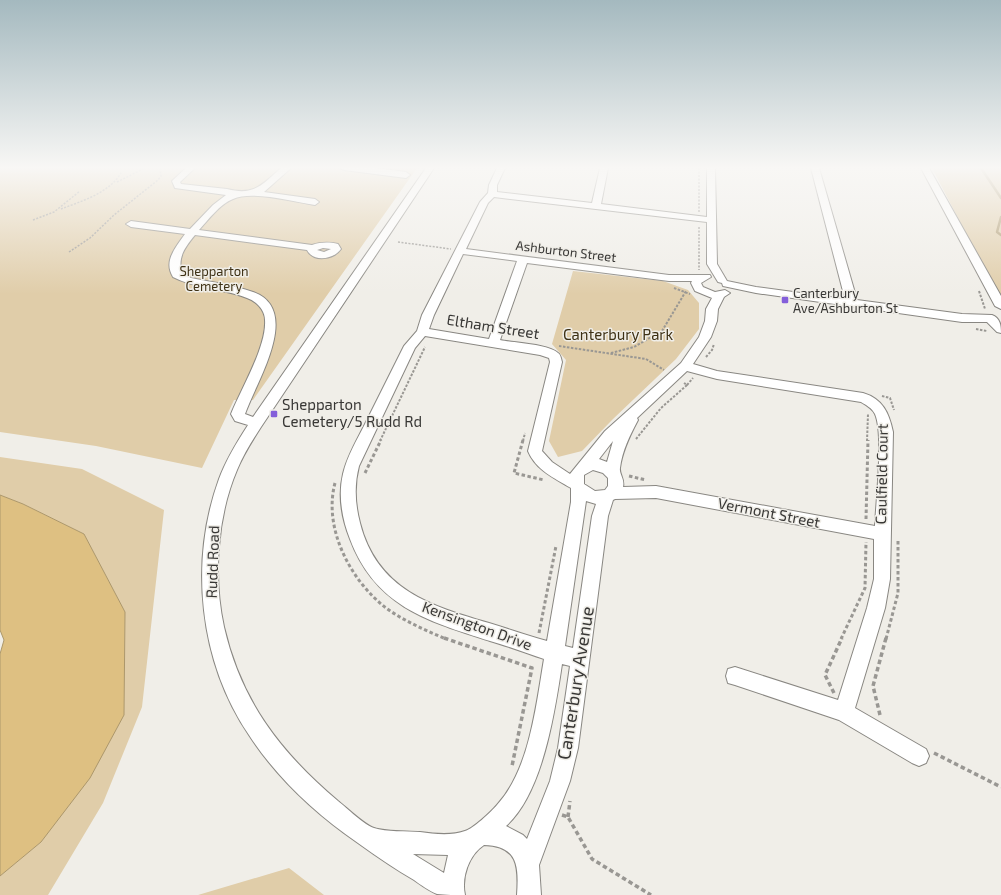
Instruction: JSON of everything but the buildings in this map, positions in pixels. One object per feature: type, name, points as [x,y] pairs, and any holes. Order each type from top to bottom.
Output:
[{"type":"street","points":[[215,210],[192,232],[176,255],[174,264],[177,275],[187,280],[234,290],[259,300],[267,308],[272,321],[269,337],[238,414],[240,417],[256,423]]},
{"type":"street","name":"Rudd Road","points":[[402,210],[256,423],[231,467],[219,501],[214,522],[211,548],[210,583],[212,616],[232,685],[252,721],[276,756],[306,788],[339,817],[410,866],[453,893]]},
{"type":"street","name":"Kensington Drive","points":[[479,210],[453,250],[426,320],[425,337],[410,346],[348,475],[348,500],[352,524],[362,552],[376,572],[397,593],[426,610],[554,653],[580,659]]},
{"type":"street","points":[[627,210],[712,220]]},
{"type":"street","points":[[712,210],[712,264],[724,288]]},
{"type":"street","points":[[826,210],[852,303]]},
{"type":"street","points":[[698,283],[724,288],[756,290],[994,322],[998,302],[948,210]]},
{"type":"street","points":[[131,224],[312,248]]},
{"type":"street","name":"Ashburton Street","points":[[453,250],[698,283]]},
{"type":"street","points":[[493,343],[523,260]]},
{"type":"street","points":[[698,283],[712,264]]},
{"type":"street","points":[[698,283],[714,277],[724,288]]},
{"type":"street","points":[[698,283],[712,308]]},
{"type":"street","points":[[580,477],[610,435],[685,366],[705,337],[711,321],[712,308],[724,288]]},
{"type":"street","name":"Eltham Street","points":[[425,337],[493,343],[543,351],[554,356],[556,362],[535,452],[537,458],[551,475]]},
{"type":"street","name":"Caulfield Court","points":[[685,366],[717,375],[863,398],[878,406],[883,417],[886,432],[882,534],[882,578],[878,601],[844,712]]},
{"type":"street","points":[[580,477],[592,497],[609,495],[617,484],[614,473],[620,441],[636,411]]},
{"type":"street","points":[[551,475],[580,477],[597,464],[614,473]]},
{"type":"street","name":"Vermont Street","points":[[614,473],[656,492],[882,534]]},
{"type":"street","name":"Canterbury Avenue","points":[[453,893],[458,858],[475,838],[505,813],[518,794],[531,763],[543,723],[579,502],[580,477]]},
{"type":"street","name":"Vermont Street","points":[[609,495],[656,492]]},
{"type":"street","name":"Canterbury Avenue","points":[[531,885],[549,808],[560,781],[568,748],[600,516],[609,495]]},
{"type":"street","points":[[735,676],[844,712],[926,754]]},
{"type":"street","name":"Rudd Road","points":[[372,839],[436,845],[495,834],[511,838],[521,850],[531,885]]},
{"type":"path","points":[[33,220],[47,216],[59,210]]},
{"type":"path","points":[[69,252],[90,238],[121,210]]},
{"type":"path","points":[[398,242],[453,250]]},
{"type":"path","points":[[610,354],[634,347],[662,330],[686,294],[698,283]]},
{"type":"path","points":[[975,329],[990,331],[994,322],[982,314],[986,307],[978,291]]},
{"type":"path","points":[[362,477],[425,337]]},
{"type":"path","points":[[702,361],[712,350],[715,343]]},
{"type":"path","points":[[874,395],[890,398],[895,416]]},
{"type":"path","points":[[526,430],[514,473],[539,478],[551,475]]},
{"type":"path","points":[[335,480],[333,487],[333,517],[336,537],[354,574],[370,594],[391,611],[422,629],[532,668],[510,774]]},
{"type":"path","points":[[882,721],[874,686],[898,593],[898,538]]},
{"type":"path","points":[[532,631],[539,633],[557,541]]},
{"type":"path","points":[[926,754],[1001,787]]},
{"type":"path","points":[[549,808],[568,817],[592,859],[650,895]]},
{"type":"green space","name":"Shepparton Cemetery","points":[[0,210],[387,210],[253,400],[234,400],[202,468],[96,446],[0,432]]},
{"type":"green space","points":[[954,210],[1001,210],[1001,301]]},
{"type":"green space","name":"Canterbury Park","points":[[573,271],[663,281],[688,290],[699,303],[699,329],[676,359],[582,451],[558,457],[549,441],[566,360],[552,344]]},
{"type":"green space","points":[[0,457],[82,469],[164,510],[142,707],[103,803],[48,895],[0,895],[0,876],[41,842],[124,715],[125,612],[84,534],[23,504],[0,495]]},
{"type":"green space","points":[[289,868],[324,895],[198,895]]},
{"type":"shaded area","points":[[0,495],[23,504],[84,534],[125,612],[124,715],[90,778],[41,842],[0,876],[0,654],[4,640],[0,630]]},
{"type":"waterway","points":[[1001,217],[997,232],[1001,235]]},
{"type":"place","name":"Canterbury Ave/Ashburton St","points":[[785,300]]},
{"type":"place","name":"Shepparton Cemetery/5 Rudd Rd","points":[[274,414]]}]
